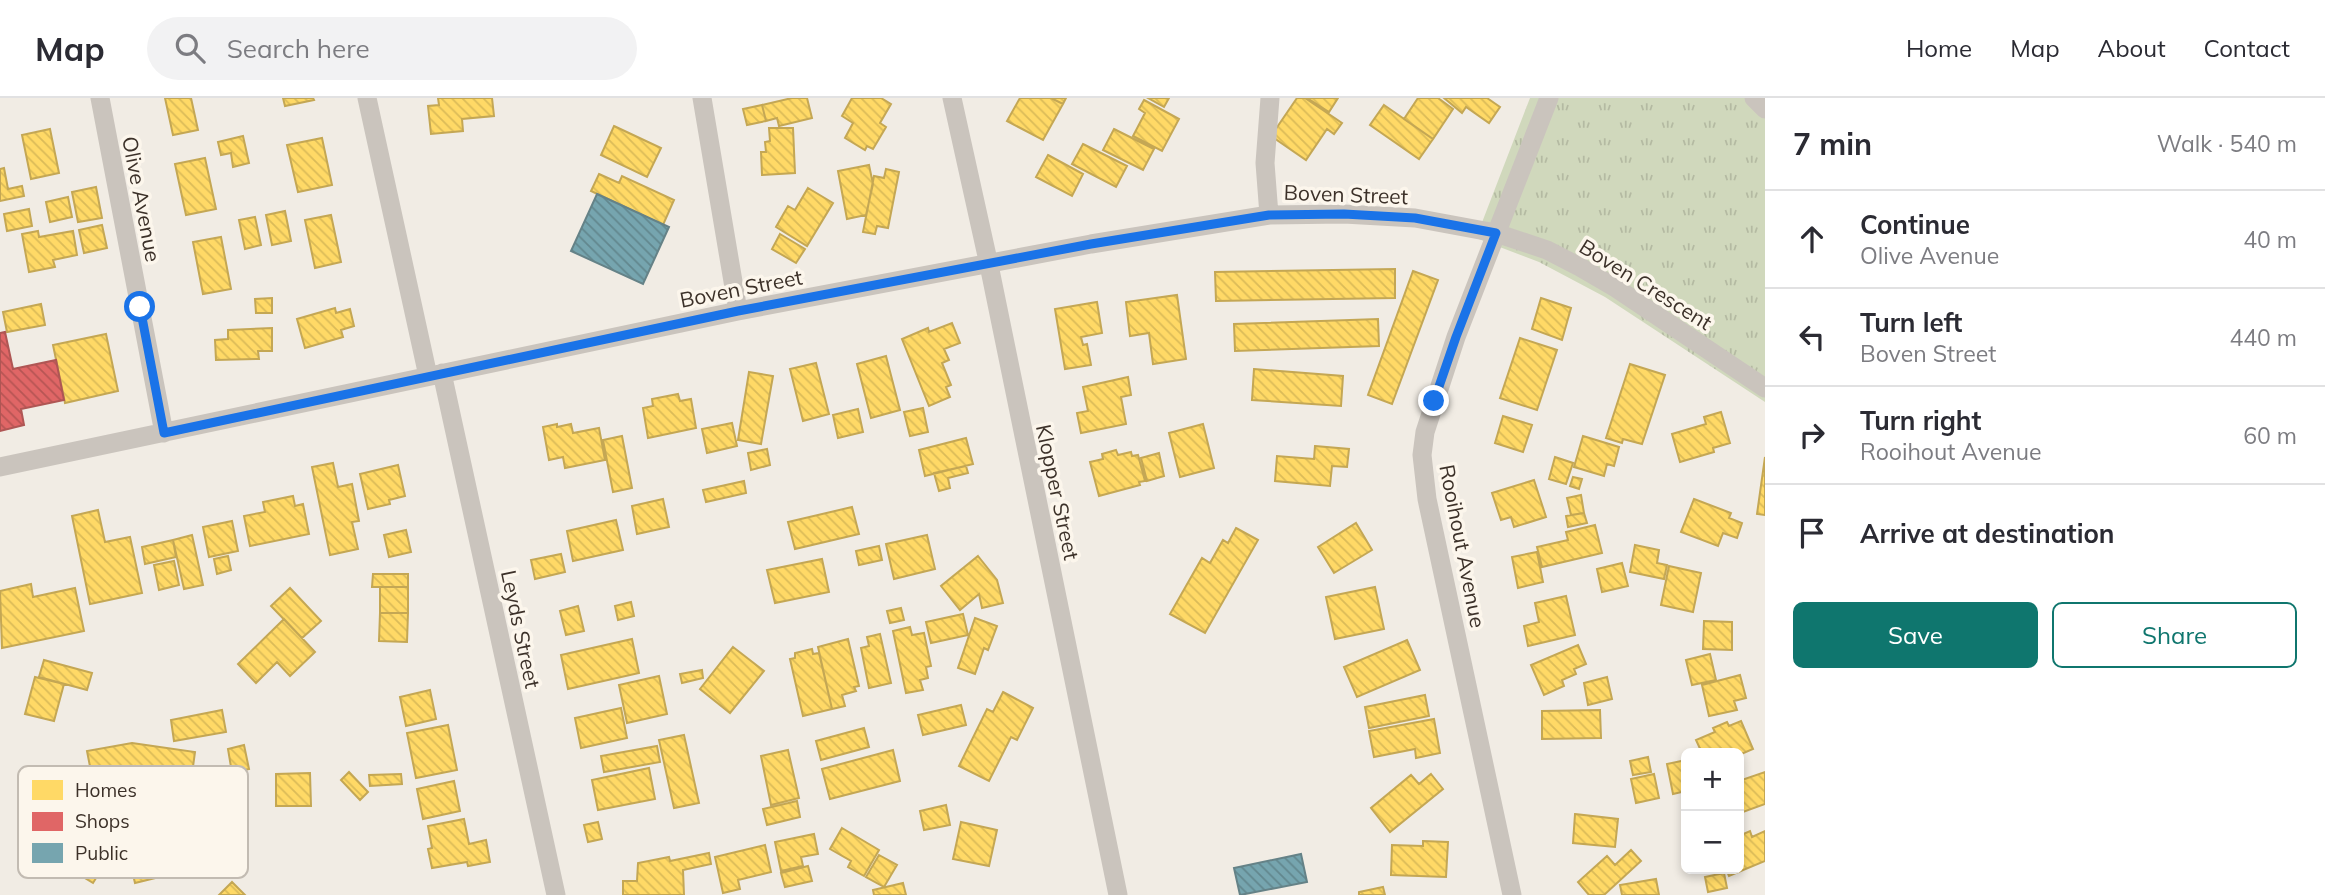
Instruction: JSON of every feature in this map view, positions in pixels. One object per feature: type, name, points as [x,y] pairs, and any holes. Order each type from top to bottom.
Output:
[{"type":"street","name":"Olive Avenue","points":[[100,98],[164,433]]},
{"type":"street","name":"Leyds Street","points":[[367,98],[435,375],[556,895]]},
{"type":"street","points":[[702,98],[738,311]]},
{"type":"street","name":"Klopper Street","points":[[952,98],[989,265],[1118,895]]},
{"type":"street","points":[[1269,215],[1265,163],[1270,98]]},
{"type":"street","name":"Rooihout Avenue","points":[[1512,895],[1427,499],[1422,456],[1425,432],[1456,337],[1549,98]]},
{"type":"street","points":[[1754,98],[1765,109]]},
{"type":"street","name":"Boven Street","points":[[0,467],[738,311],[1091,244],[1269,215],[1344,214],[1415,218],[1496,233]]},
{"type":"street","name":"Boven Crescent","points":[[1496,233],[1547,250],[1580,267],[1765,388]]},
{"type":"green space","points":[[1530,98],[1765,98],[1765,402],[1605,297],[1539,262],[1476,238]]},
{"type":"building: Homes","points":[[165,98],[191,98],[198,130],[173,135]]},
{"type":"building: Homes","points":[[283,98],[313,98],[314,100],[285,106]]},
{"type":"building: Homes","points":[[438,98],[492,98],[494,116],[462,119],[463,131],[431,134],[428,106],[439,105]]},
{"type":"building: Homes","points":[[792,98],[807,98],[812,118],[779,126],[777,118],[766,121],[762,105]]},
{"type":"building: Homes","points":[[852,98],[881,98],[891,104],[880,123],[886,127],[873,149],[867,146],[865,150],[845,138],[853,123],[842,116]]},
{"type":"building: Homes","points":[[1020,98],[1051,98],[1063,104],[1043,140],[1007,121]]},
{"type":"building: Homes","points":[[1051,98],[1066,98],[1063,104]]},
{"type":"building: Homes","points":[[1148,98],[1169,98],[1164,107]]},
{"type":"building: Homes","points":[[1297,98],[1305,98],[1342,123],[1334,134],[1327,129],[1306,160],[1271,136]]},
{"type":"building: Homes","points":[[1307,98],[1338,98],[1329,112]]},
{"type":"building: Homes","points":[[1418,98],[1438,98],[1453,109],[1433,139],[1404,119]]},
{"type":"building: Homes","points":[[1444,98],[1487,98],[1500,107],[1489,123],[1466,107],[1462,113]]},
{"type":"building: Homes","points":[[1144,100],[1179,119],[1162,151],[1133,136],[1145,113],[1139,109]]},
{"type":"building: Homes","points":[[762,105],[766,121],[747,125],[743,109]]},
{"type":"building: Homes","points":[[1384,105],[1433,139],[1419,159],[1370,125]]},
{"type":"building: Homes","points":[[614,126],[661,148],[647,177],[601,155]]},
{"type":"building: Homes","points":[[769,128],[793,128],[795,173],[762,175],[761,152],[766,152],[765,142],[770,141]]},
{"type":"building: Homes","points":[[50,129],[59,173],[31,179],[22,135]]},
{"type":"building: Homes","points":[[1114,129],[1154,149],[1143,170],[1103,150]]},
{"type":"building: Homes","points":[[243,136],[249,163],[233,167],[231,153],[221,155],[218,142]]},
{"type":"building: Homes","points":[[322,138],[332,185],[298,192],[287,145]]},
{"type":"building: Homes","points":[[1083,144],[1127,166],[1116,187],[1072,164]]},
{"type":"building: Homes","points":[[1048,155],[1083,174],[1072,196],[1036,177]]},
{"type":"building: Homes","points":[[205,158],[216,209],[186,215],[175,164]]},
{"type":"building: Homes","points":[[869,165],[873,184],[866,215],[847,219],[838,171]]},
{"type":"building: Homes","points":[[4,168],[8,189],[22,186],[24,196],[0,201],[0,169]]},
{"type":"building: Homes","points":[[886,169],[899,172],[888,228],[877,226],[875,234],[863,232],[874,176],[884,178]]},
{"type":"building: Homes","points":[[599,174],[619,183],[622,176],[674,200],[663,225],[591,191]]},
{"type":"building: Homes","points":[[96,187],[102,218],[78,222],[72,192]]},
{"type":"building: Homes","points":[[808,188],[833,203],[807,246],[776,227],[788,206],[795,210]]},
{"type":"building: Homes","points":[[68,197],[72,217],[50,222],[46,202]]},
{"type":"building: Homes","points":[[29,209],[32,226],[7,231],[4,214]]},
{"type":"building: Homes","points":[[285,211],[291,241],[272,245],[266,215]]},
{"type":"building: Homes","points":[[331,215],[341,262],[315,268],[305,220]]},
{"type":"building: Homes","points":[[255,217],[261,245],[245,249],[239,220]]},
{"type":"building: Homes","points":[[102,225],[107,248],[84,253],[79,230]]},
{"type":"building: Homes","points":[[38,231],[39,237],[73,231],[77,255],[53,260],[55,267],[29,272],[22,234]]},
{"type":"building: Homes","points":[[780,234],[805,249],[796,263],[772,249]]},
{"type":"building: Homes","points":[[221,237],[231,289],[203,294],[193,242]]},
{"type":"building: Homes","points":[[1395,269],[1395,298],[1216,301],[1215,272]]},
{"type":"building: Homes","points":[[1413,271],[1438,280],[1392,404],[1368,395]]},
{"type":"building: Homes","points":[[1177,295],[1186,359],[1153,364],[1149,333],[1130,336],[1126,302]]},
{"type":"building: Homes","points":[[272,298],[272,313],[256,313],[255,299]]},
{"type":"building: Homes","points":[[1541,298],[1571,308],[1562,340],[1532,329]]},
{"type":"building: Homes","points":[[1097,302],[1102,333],[1081,337],[1083,345],[1087,344],[1091,365],[1065,369],[1055,309]]},
{"type":"building: Homes","points":[[41,304],[45,325],[7,332],[3,312]]},
{"type":"building: Homes","points":[[335,308],[336,313],[350,309],[354,326],[341,330],[343,337],[305,348],[297,319]]},
{"type":"building: Homes","points":[[1378,319],[1379,346],[1235,351],[1234,324]]},
{"type":"building: Homes","points":[[952,323],[960,343],[944,349],[949,360],[942,363],[951,385],[946,387],[950,397],[929,406],[902,339],[928,328],[929,332]]},
{"type":"building: Homes","points":[[272,328],[272,351],[258,351],[259,359],[216,360],[215,340],[228,339],[228,330]]},
{"type":"building: Homes","points":[[106,334],[118,391],[65,403],[53,345]]},
{"type":"building: Homes","points":[[1520,338],[1557,350],[1537,410],[1500,398]]},
{"type":"building: Homes","points":[[886,356],[900,410],[871,418],[857,364]]},
{"type":"building: Homes","points":[[816,363],[829,414],[803,421],[790,369]]},
{"type":"building: Homes","points":[[1630,364],[1665,375],[1642,444],[1623,439],[1622,443],[1606,438]]},
{"type":"building: Homes","points":[[1254,369],[1343,376],[1341,406],[1252,400]]},
{"type":"building: Homes","points":[[749,372],[773,376],[761,444],[738,440]]},
{"type":"building: Homes","points":[[1128,377],[1131,395],[1121,397],[1126,424],[1081,433],[1077,413],[1088,411],[1083,387]]},
{"type":"building: Homes","points":[[678,394],[680,401],[691,399],[696,428],[648,438],[643,408],[653,406],[652,399]]},
{"type":"building: Homes","points":[[923,408],[928,432],[910,436],[904,412]]},
{"type":"building: Homes","points":[[858,409],[863,432],[838,438],[833,415]]},
{"type":"building: Homes","points":[[1721,412],[1730,443],[1713,448],[1714,452],[1680,462],[1672,434],[1706,424],[1704,417]]},
{"type":"building: Homes","points":[[1503,416],[1532,425],[1523,452],[1495,443]]},
{"type":"building: Homes","points":[[732,423],[737,446],[707,453],[702,429]]},
{"type":"building: Homes","points":[[557,424],[557,427],[571,424],[573,433],[599,428],[605,460],[565,468],[563,457],[549,460],[543,427]]},
{"type":"building: Homes","points":[[1203,424],[1214,468],[1180,477],[1169,433]]},
{"type":"building: Homes","points":[[622,436],[632,488],[613,492],[603,440]]},
{"type":"building: Homes","points":[[1583,436],[1619,447],[1614,466],[1607,464],[1604,476],[1574,467]]},
{"type":"building: Homes","points":[[966,438],[973,464],[925,476],[919,450]]},
{"type":"building: Homes","points":[[1315,446],[1349,449],[1347,467],[1332,466],[1330,486],[1275,481],[1277,456],[1314,459]]},
{"type":"building: Homes","points":[[767,449],[770,465],[751,470],[748,453]]},
{"type":"building: Homes","points":[[1116,450],[1118,455],[1131,452],[1132,456],[1138,455],[1145,481],[1139,482],[1140,485],[1099,496],[1090,462],[1103,459],[1102,454]]},
{"type":"building: Homes","points":[[1159,453],[1164,476],[1147,481],[1141,458]]},
{"type":"building: Homes","points":[[1555,457],[1573,463],[1566,484],[1549,479]]},
{"type":"building: Homes","points":[[1765,457],[1765,515],[1757,514]]},
{"type":"building: Homes","points":[[333,463],[338,487],[352,484],[359,521],[352,522],[358,549],[330,555],[312,467]]},
{"type":"building: Homes","points":[[398,465],[405,496],[389,500],[390,504],[368,509],[360,474]]},
{"type":"building: Homes","points":[[966,466],[968,473],[948,478],[950,488],[939,491],[934,473]]},
{"type":"building: Homes","points":[[1573,477],[1582,479],[1579,489],[1570,486]]},
{"type":"building: Homes","points":[[1534,480],[1546,517],[1514,527],[1511,517],[1501,520],[1492,493]]},
{"type":"building: Homes","points":[[744,481],[746,493],[706,502],[703,490]]},
{"type":"building: Homes","points":[[1581,495],[1584,513],[1571,515],[1567,498]]},
{"type":"building: Homes","points":[[293,496],[295,506],[303,504],[309,534],[250,546],[244,516],[265,512],[263,502]]},
{"type":"building: Homes","points":[[663,499],[669,527],[637,534],[632,506]]},
{"type":"building: Homes","points":[[1694,499],[1731,513],[1729,518],[1742,523],[1737,538],[1723,533],[1718,546],[1681,532]]},
{"type":"building: Homes","points":[[852,507],[859,534],[795,549],[788,522]]},
{"type":"building: Homes","points":[[98,510],[105,542],[130,537],[142,593],[90,604],[72,516]]},
{"type":"building: Homes","points":[[1584,513],[1587,523],[1568,527],[1566,516]]},
{"type":"building: Homes","points":[[616,520],[623,550],[573,561],[567,531]]},
{"type":"building: Homes","points":[[232,521],[238,551],[209,557],[203,527]]},
{"type":"building: Homes","points":[[1356,523],[1372,550],[1334,573],[1318,547]]},
{"type":"building: Homes","points":[[1595,525],[1602,553],[1542,567],[1537,547],[1568,540],[1566,532]]},
{"type":"building: Homes","points":[[1236,528],[1258,540],[1205,633],[1170,614],[1202,558],[1210,563],[1223,540],[1228,543]]},
{"type":"building: Homes","points":[[406,530],[411,552],[389,557],[384,535]]},
{"type":"building: Homes","points":[[192,535],[203,585],[184,589],[173,540]]},
{"type":"building: Homes","points":[[927,535],[935,569],[894,579],[886,544]]},
{"type":"building: Homes","points":[[173,540],[176,557],[145,564],[142,547]]},
{"type":"building: Homes","points":[[1635,545],[1659,550],[1657,563],[1667,565],[1664,579],[1630,572]]},
{"type":"building: Homes","points":[[879,546],[882,560],[859,565],[856,551]]},
{"type":"building: Homes","points":[[1537,552],[1543,582],[1518,588],[1512,557]]},
{"type":"building: Homes","points":[[561,554],[565,572],[535,579],[531,560]]},
{"type":"building: Homes","points":[[228,556],[231,570],[217,574],[214,559]]},
{"type":"building: Homes","points":[[978,556],[997,580],[1003,603],[982,608],[979,594],[960,610],[941,586]]},
{"type":"building: Homes","points":[[822,559],[829,592],[775,603],[767,570]]},
{"type":"building: Homes","points":[[174,561],[179,585],[159,590],[154,565]]},
{"type":"building: Homes","points":[[1622,563],[1628,586],[1602,592],[1597,569]]},
{"type":"building: Homes","points":[[1669,566],[1701,573],[1693,612],[1661,605]]},
{"type":"building: Homes","points":[[373,574],[408,574],[408,587],[372,587]]},
{"type":"building: Homes","points":[[31,584],[33,597],[75,588],[84,631],[2,648],[0,591]]},
{"type":"building: Homes","points":[[380,587],[408,587],[408,613],[380,613]]},
{"type":"building: Homes","points":[[1375,587],[1384,629],[1335,639],[1326,597]]},
{"type":"building: Homes","points":[[290,588],[321,621],[302,638],[271,606]]},
{"type":"building: Homes","points":[[1566,596],[1575,635],[1528,646],[1524,626],[1539,622],[1535,603]]},
{"type":"building: Homes","points":[[631,602],[634,616],[618,620],[615,606]]},
{"type":"building: Homes","points":[[578,606],[584,631],[566,635],[560,611]]},
{"type":"building: Homes","points":[[901,608],[904,620],[890,623],[887,611]]},
{"type":"building: Homes","points":[[380,613],[408,613],[407,642],[379,641]]},
{"type":"building: Homes","points":[[963,614],[968,635],[931,643],[926,622]]},
{"type":"building: Homes","points":[[975,618],[997,626],[988,650],[984,648],[975,674],[958,668]]},
{"type":"building: Homes","points":[[284,619],[315,652],[290,676],[277,662],[256,683],[238,664]]},
{"type":"building: Homes","points":[[1704,621],[1732,622],[1732,650],[1703,649]]},
{"type":"building: Homes","points":[[910,627],[912,635],[924,633],[931,666],[926,667],[928,678],[920,680],[923,690],[906,693],[893,631]]},
{"type":"building: Homes","points":[[880,634],[891,683],[869,688],[861,648],[869,646],[867,637]]},
{"type":"building: Homes","points":[[632,639],[639,673],[568,689],[561,655]]},
{"type":"building: Homes","points":[[848,639],[859,686],[854,687],[856,691],[842,695],[845,706],[832,709],[818,647]]},
{"type":"building: Homes","points":[[1407,640],[1420,670],[1357,697],[1344,667]]},
{"type":"building: Homes","points":[[1578,645],[1586,664],[1574,669],[1576,674],[1562,680],[1564,686],[1544,695],[1531,665]]},
{"type":"building: Homes","points":[[733,647],[764,671],[730,713],[700,689]]},
{"type":"building: Homes","points":[[812,649],[813,654],[819,653],[832,709],[803,716],[790,659],[795,658],[795,653]]},
{"type":"building: Homes","points":[[1710,654],[1716,680],[1692,685],[1686,660]]},
{"type":"building: Homes","points":[[44,660],[92,673],[87,690],[39,677]]},
{"type":"building: Homes","points":[[702,670],[703,678],[682,683],[680,674]]},
{"type":"building: Homes","points":[[1740,675],[1746,698],[1734,701],[1737,710],[1709,716],[1702,685]]},
{"type":"building: Homes","points":[[659,676],[667,714],[627,723],[619,685]]},
{"type":"building: Homes","points":[[35,677],[64,684],[54,721],[25,714]]},
{"type":"building: Homes","points":[[1607,677],[1612,699],[1588,705],[1584,683]]},
{"type":"building: Homes","points":[[430,690],[436,719],[406,726],[400,697]]},
{"type":"building: Homes","points":[[1003,692],[1033,708],[1017,740],[1011,737],[989,781],[959,766],[987,709],[993,712]]},
{"type":"building: Homes","points":[[1425,695],[1429,716],[1369,728],[1365,707]]},
{"type":"building: Homes","points":[[961,705],[966,725],[923,735],[918,715]]},
{"type":"building: Homes","points":[[621,708],[627,738],[581,748],[575,718]]},
{"type":"building: Homes","points":[[222,710],[226,732],[174,741],[171,720]]},
{"type":"building: Homes","points":[[1600,710],[1601,738],[1542,739],[1542,711]]},
{"type":"building: Homes","points":[[1434,719],[1440,753],[1416,758],[1415,749],[1374,757],[1369,731]]},
{"type":"building: Homes","points":[[1741,721],[1753,749],[1744,753],[1744,748],[1700,748],[1696,740],[1715,732],[1713,728],[1727,722],[1729,726]]},
{"type":"building: Homes","points":[[448,725],[457,770],[416,778],[407,733]]},
{"type":"building: Homes","points":[[864,728],[869,747],[821,760],[816,741]]},
{"type":"building: Homes","points":[[684,735],[699,803],[674,808],[659,740]]},
{"type":"building: Homes","points":[[132,743],[195,752],[193,766],[90,766],[87,751]]},
{"type":"building: Homes","points":[[244,745],[249,769],[248,766],[231,766],[228,749]]},
{"type":"building: Homes","points":[[657,746],[660,762],[604,772],[601,756]]},
{"type":"building: Homes","points":[[788,750],[799,798],[771,805],[761,756]]},
{"type":"building: Homes","points":[[893,750],[900,781],[830,799],[822,769]]},
{"type":"building: Homes","points":[[1648,757],[1651,772],[1633,775],[1630,761]]},
{"type":"building: Homes","points":[[1681,761],[1681,792],[1673,794],[1667,764]]},
{"type":"building: Homes","points":[[649,768],[655,799],[598,810],[592,780]]},
{"type":"building: Homes","points":[[349,772],[368,792],[360,800],[341,780]]},
{"type":"building: Homes","points":[[1765,772],[1765,804],[1744,812],[1744,779]]},
{"type":"building: Homes","points":[[310,773],[311,806],[276,806],[276,774]]},
{"type":"building: Homes","points":[[401,774],[402,784],[370,786],[369,775]]},
{"type":"building: Homes","points":[[1431,774],[1443,789],[1390,832],[1371,808],[1411,775],[1419,784]]},
{"type":"building: Homes","points":[[1654,774],[1659,798],[1636,803],[1631,779]]},
{"type":"building: Homes","points":[[454,781],[460,811],[423,819],[417,789]]},
{"type":"building: Homes","points":[[797,801],[800,817],[767,825],[763,809]]},
{"type":"building: Homes","points":[[946,805],[950,825],[924,830],[920,811]]},
{"type":"building: Homes","points":[[1575,814],[1618,819],[1615,847],[1573,843]]},
{"type":"building: Homes","points":[[464,819],[469,844],[486,840],[490,862],[468,866],[467,862],[432,868],[428,849],[432,848],[428,826]]},
{"type":"building: Homes","points":[[598,822],[602,839],[588,842],[584,825]]},
{"type":"building: Homes","points":[[961,822],[997,830],[989,866],[953,859]]},
{"type":"building: Homes","points":[[842,828],[879,850],[864,876],[848,867],[851,861],[830,849]]},
{"type":"building: Homes","points":[[1750,831],[1752,837],[1765,831],[1765,861],[1744,870],[1744,834]]},
{"type":"building: Homes","points":[[814,834],[818,854],[801,857],[803,866],[781,871],[775,842]]},
{"type":"building: Homes","points":[[1423,841],[1448,842],[1446,877],[1391,875],[1392,845],[1423,846]]},
{"type":"building: Homes","points":[[765,845],[771,872],[738,880],[740,889],[723,893],[715,857]]},
{"type":"building: Homes","points":[[1631,850],[1641,861],[1604,895],[1589,895],[1578,882],[1607,856],[1615,865]]},
{"type":"building: Homes","points":[[709,853],[711,864],[683,870],[684,895],[623,895],[623,881],[637,881],[638,863],[669,857],[670,861]]},
{"type":"building: Homes","points":[[879,855],[897,865],[884,887],[866,877]]},
{"type":"building: Homes","points":[[808,866],[812,881],[785,887],[781,873]]},
{"type":"building: Homes","points":[[1724,874],[1727,888],[1708,892],[1705,877]]},
{"type":"building: Homes","points":[[134,878],[155,878],[135,883]]},
{"type":"building: Homes","points":[[1656,879],[1659,895],[1622,895],[1620,885]]},
{"type":"building: Homes","points":[[232,882],[245,895],[219,895]]},
{"type":"building: Homes","points":[[903,883],[906,895],[874,895],[873,890]]},
{"type":"building: Homes","points":[[1383,887],[1385,895],[1359,895],[1359,892]]},
{"type":"building: Shops","points":[[5,332],[13,369],[56,360],[64,400],[21,409],[24,425],[0,431],[0,333]]},
{"type":"building: Public","points":[[597,194],[669,227],[643,284],[571,251]]},
{"type":"building: Public","points":[[1301,854],[1307,882],[1240,895],[1234,868]]},
{"type":"route","points":[[140,307],[164,433],[738,311],[1091,244],[1269,215],[1344,214],[1415,218],[1496,233],[1434,401]]}]
